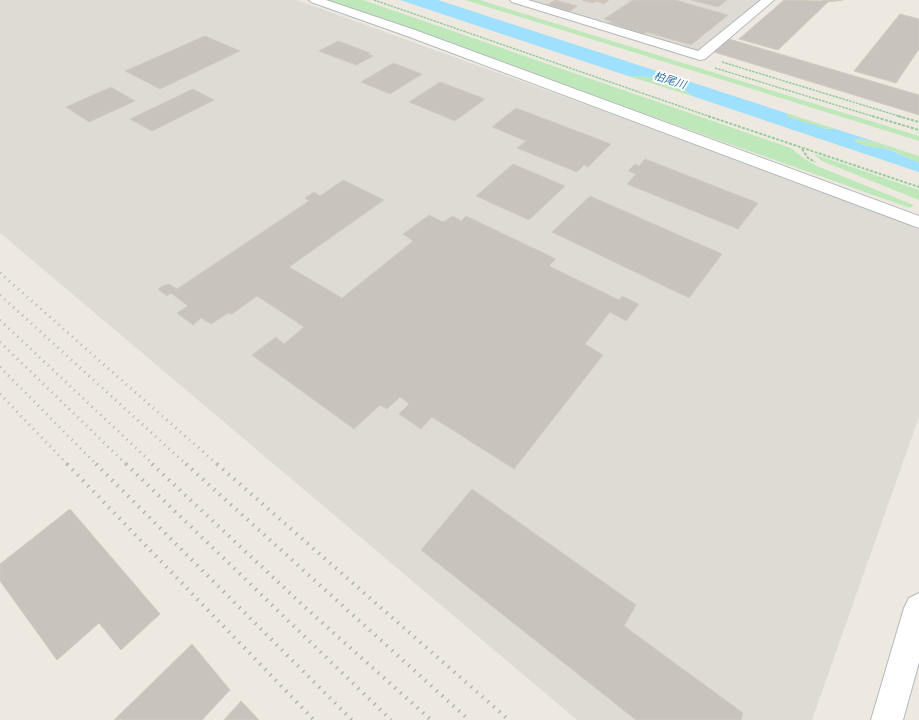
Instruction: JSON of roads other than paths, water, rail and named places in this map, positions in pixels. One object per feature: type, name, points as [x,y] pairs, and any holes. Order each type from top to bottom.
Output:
[{"type":"street","points":[[315,0],[426,39],[919,222]]},
{"type":"street","points":[[516,0],[700,56],[768,0]]},
{"type":"street","points":[[887,720],[919,608]]},
{"type":"water","name":"柏尾川","points":[[400,0],[438,0],[786,113],[788,117],[827,129],[836,129],[876,142],[858,139],[854,140],[862,145],[890,150],[919,163],[919,172],[692,96],[685,90],[670,82],[654,78],[628,76]]},
{"type":"railway","points":[[0,273],[218,465]]},
{"type":"railway","points":[[0,295],[187,465]]},
{"type":"railway","points":[[0,320],[154,465]]},
{"type":"railway","points":[[0,342],[127,465]]},
{"type":"railway","points":[[0,367],[97,465]]},
{"type":"railway","points":[[0,394],[68,465]]},
{"type":"railway","points":[[67,464],[314,720]]},
{"type":"railway","points":[[126,464],[391,720]]},
{"type":"railway","points":[[152,464],[309,611],[431,720]]},
{"type":"railway","points":[[186,464],[469,720]]},
{"type":"railway","points":[[217,464],[509,720]]},
{"type":"railway","points":[[97,465],[352,720]]}]
